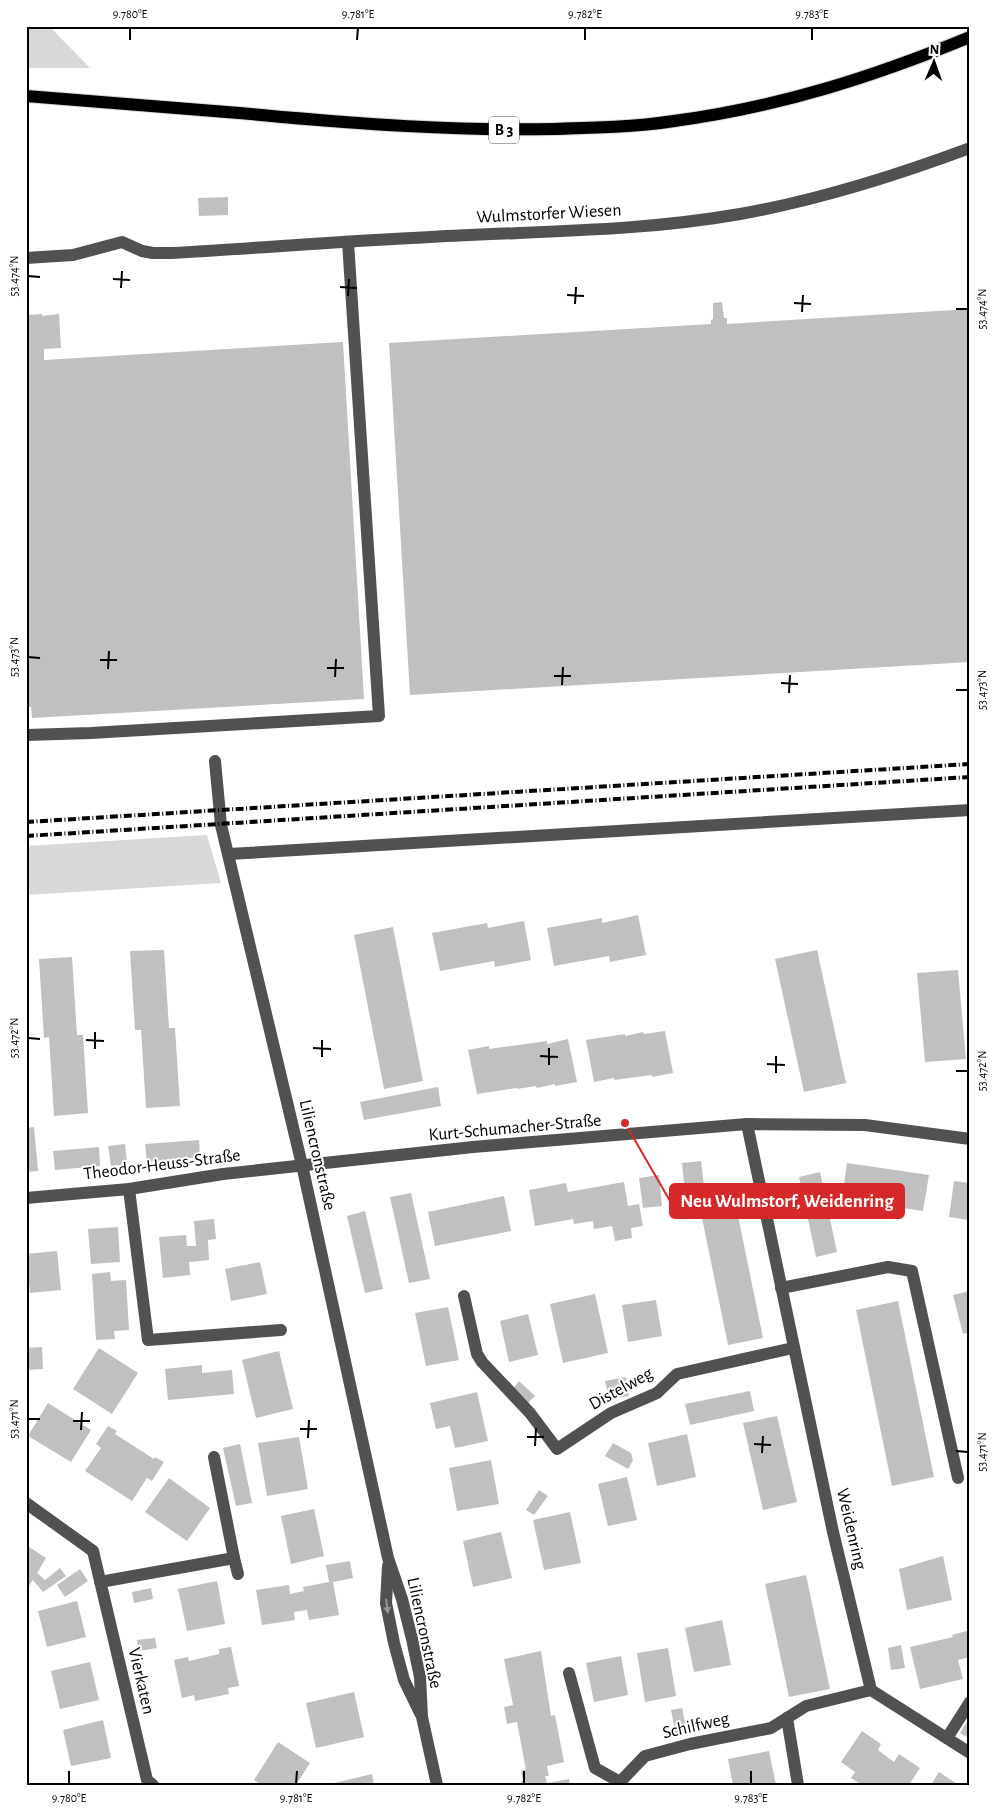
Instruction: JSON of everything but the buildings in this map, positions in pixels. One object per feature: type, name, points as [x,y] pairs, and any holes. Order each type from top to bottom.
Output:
[{"type":"main road","name":"B 3","points":[[26,96],[349,123],[434,128],[503,130],[598,128],[674,121],[773,103],[874,75],[970,37]]},
{"type":"street","name":"Wulmstorfer Wiesen","points":[[26,258],[73,255],[122,242],[142,250],[172,253],[633,227],[740,214],[855,188],[970,148]]},
{"type":"street","points":[[26,735],[101,733],[379,716],[348,242]]},
{"type":"street","name":"Liliencronstraße","points":[[216,761],[221,825],[302,1165],[388,1558],[402,1599],[414,1649],[420,1676],[422,1717],[437,1785]]},
{"type":"street","points":[[229,854],[970,810]]},
{"type":"street","name":"Kurt-Schumacher-Straße","points":[[302,1165],[368,1160],[473,1147],[747,1124],[865,1125],[970,1139]]},
{"type":"street","name":"Weidenring","points":[[747,1124],[833,1532],[872,1690]]},
{"type":"street","name":"Theodor-Heuss-Straße","points":[[26,1198],[129,1189],[223,1174],[302,1165]]},
{"type":"street","points":[[129,1189],[148,1340],[281,1330]]},
{"type":"street","points":[[781,1288],[888,1267],[912,1271],[958,1478]]},
{"type":"street","name":"Distelweg","points":[[464,1296],[477,1354],[482,1362],[530,1413],[557,1449],[611,1413],[657,1393],[677,1374],[793,1348]]},
{"type":"street","points":[[214,1457],[238,1574]]},
{"type":"street","name":"Vierkaten","points":[[26,1503],[93,1551],[147,1780],[153,1785]]},
{"type":"street","points":[[100,1582],[234,1558]]},
{"type":"street","name":"Liliencronstraße","points":[[388,1558],[386,1603],[394,1643],[404,1680],[422,1717]]},
{"type":"street","name":"Schilfweg","points":[[569,1673],[595,1768],[621,1783],[645,1756],[690,1744],[771,1728],[806,1706],[872,1690]]},
{"type":"street","points":[[872,1690],[970,1753]]},
{"type":"street","points":[[947,1738],[970,1702]]},
{"type":"street","points":[[787,1718],[798,1785]]},
{"type":"shaded area","points":[[26,26],[49,26],[90,68],[26,68]]},
{"type":"shaded area","points":[[207,835],[221,883],[26,895],[26,846]]},
{"type":"railway","points":[[26,822],[970,764]]},
{"type":"railway","points":[[26,836],[970,777]]},
{"type":"place","name":"Neu Wulmstorf, Weidenring","points":[[625,1123]]}]
